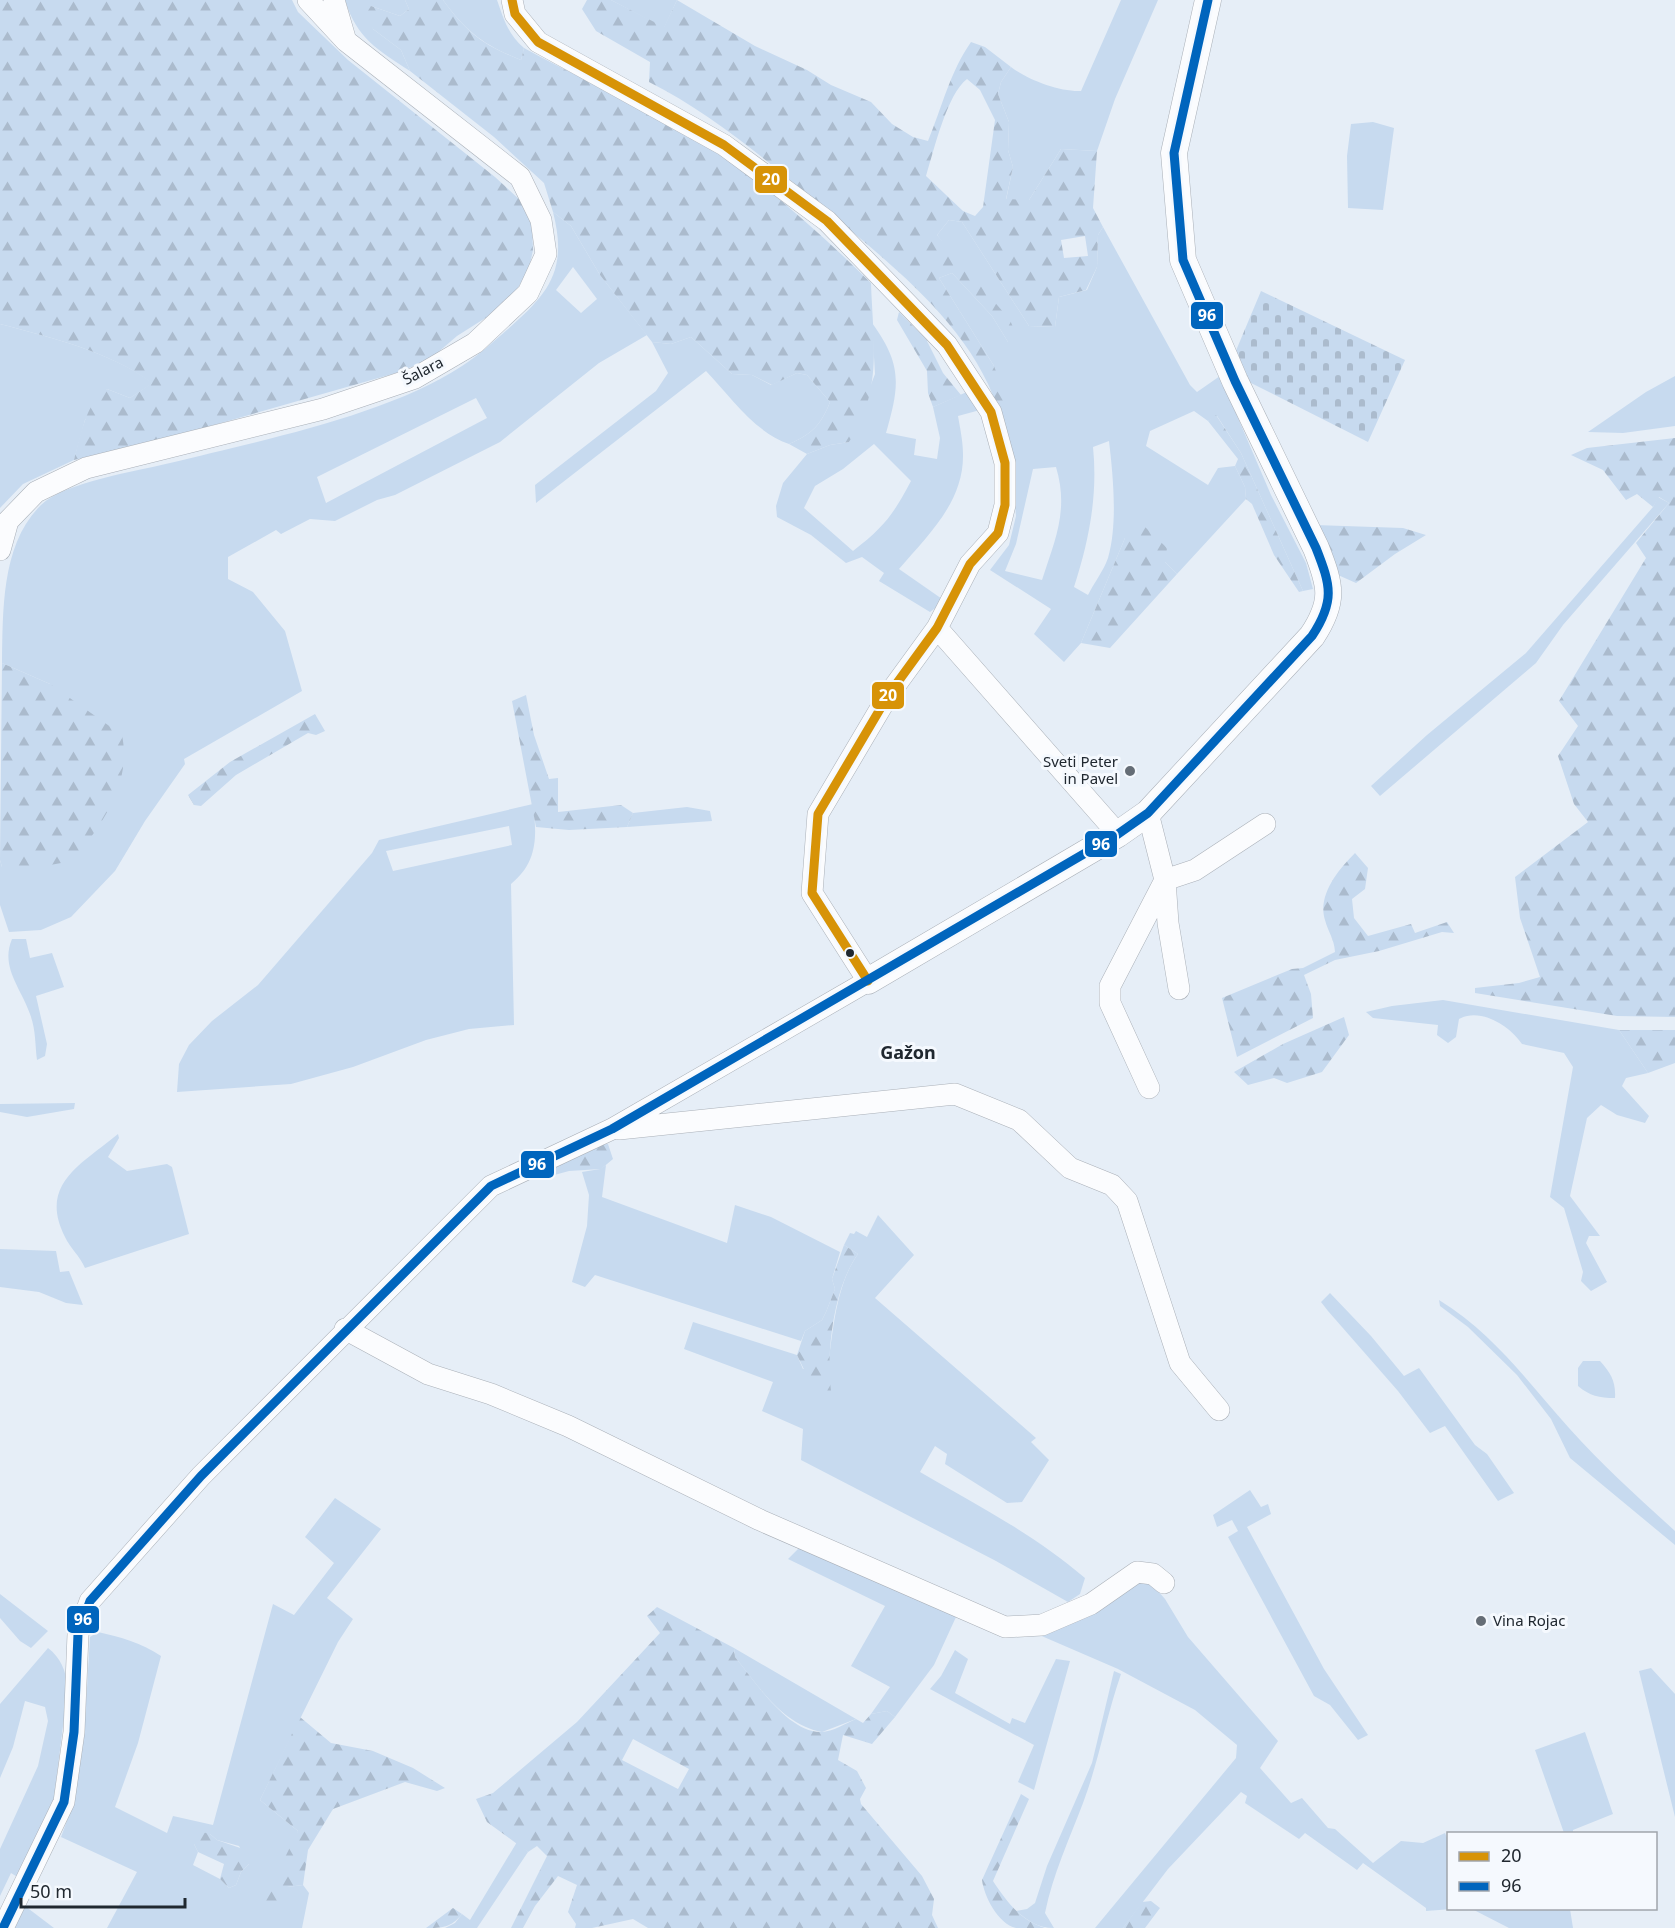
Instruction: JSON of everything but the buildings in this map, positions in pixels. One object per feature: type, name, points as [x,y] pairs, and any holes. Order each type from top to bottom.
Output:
[{"type":"street","name":"Šalara","points":[[0,550],[8,521],[36,492],[86,468],[323,409],[415,378],[475,343],[528,293],[546,254],[541,220],[520,177],[346,41],[308,0]]},
{"type":"street","points":[[334,0],[346,41]]},
{"type":"street","points":[[512,0],[515,14],[538,42],[724,145],[827,221],[946,345],[991,412],[1005,463],[1005,505],[998,533],[970,564],[937,628],[889,694],[818,814],[813,893],[868,981]]},
{"type":"street","points":[[3,1928],[64,1802],[74,1731],[78,1634],[90,1601],[201,1476],[345,1329],[491,1186],[612,1129],[1118,834],[1148,813],[1312,636],[1327,613],[1327,576],[1316,548],[1235,381],[1183,260],[1174,153],[1208,0]]},
{"type":"street","points":[[937,628],[1118,834]]},
{"type":"street","points":[[1148,813],[1166,880],[1168,923],[1179,989]]},
{"type":"street","points":[[1149,1088],[1110,1003],[1110,986],[1166,880],[1195,870],[1265,824]]},
{"type":"street","points":[[612,1129],[955,1094],[1019,1120],[1070,1168],[1112,1185],[1127,1201],[1180,1364],[1219,1410]]},
{"type":"street","points":[[345,1329],[428,1374],[491,1394],[568,1426],[760,1520],[1005,1627],[1042,1626],[1091,1604],[1137,1572],[1153,1574],[1164,1582]]},
{"type":"green space","points":[[0,0],[292,0],[298,12],[348,60],[495,177],[521,201],[532,226],[533,250],[529,269],[516,291],[487,317],[457,336],[429,360],[396,373],[200,429],[74,460],[89,411],[100,395],[107,389],[130,398],[152,383],[99,354],[60,340],[0,324]]},
{"type":"green space","points":[[345,0],[405,0],[409,9],[400,16],[371,6],[373,29],[401,50],[410,71],[379,50],[362,34]]},
{"type":"green space","points":[[405,0],[443,0],[468,30],[496,49],[521,60],[524,48],[642,107],[688,133],[771,192],[871,283],[874,346],[871,385],[860,423],[849,442],[830,445],[807,454],[789,444],[815,428],[830,402],[807,375],[797,373],[772,385],[752,375],[732,374],[691,337],[671,344],[652,342],[600,275],[571,226],[553,212],[544,183],[494,137],[410,71],[401,50],[373,29],[366,14],[371,6],[400,16],[409,9]]},
{"type":"green space","points":[[443,0],[497,0],[510,32],[524,48],[521,60],[477,37],[468,30]]},
{"type":"green space","points":[[587,0],[611,0],[664,27],[677,0],[755,46],[807,70],[831,85],[871,102],[892,124],[913,137],[928,141],[952,78],[971,42],[985,47],[1011,67],[1001,82],[998,94],[1009,122],[1008,150],[1013,167],[1006,199],[1029,200],[1061,149],[1097,151],[1093,208],[1103,227],[1098,235],[1097,267],[1086,290],[1059,297],[1055,327],[1029,326],[962,222],[949,220],[937,235],[1010,320],[1019,342],[1008,342],[992,316],[952,273],[939,278],[994,366],[1007,401],[997,406],[984,375],[966,346],[945,319],[897,270],[737,138],[672,94],[649,82],[650,62],[596,31],[582,9]],"holes":[[[967,79],[980,90],[995,120],[983,207],[975,216],[963,211],[926,176],[947,109],[960,86]],[[1085,236],[1088,256],[1064,258],[1061,240]]]},
{"type":"green space","points":[[611,0],[677,0],[664,28]]},
{"type":"green space","points":[[1121,0],[1158,0],[1115,99],[1097,151],[1061,149],[1029,200],[1006,200],[1013,167],[1008,150],[1009,122],[998,94],[1001,82],[1011,67],[1044,84],[1064,90],[1081,91]]},
{"type":"green space","points":[[1373,122],[1394,128],[1383,210],[1348,208],[1347,156],[1351,124]]},
{"type":"green space","points":[[553,212],[571,226],[600,275],[647,335],[599,363],[500,442],[395,495],[377,500],[335,521],[310,519],[281,534],[276,530],[228,557],[228,579],[253,592],[285,631],[302,691],[184,759],[185,764],[145,821],[115,871],[71,917],[41,930],[9,932],[0,905],[0,860],[2,867],[50,684],[2,663],[7,579],[11,558],[28,521],[41,505],[52,497],[84,484],[320,425],[397,399],[431,384],[474,358],[534,304],[552,279],[558,250]],"holes":[[[573,267],[597,299],[581,313],[556,290]],[[476,398],[487,418],[326,503],[317,477]]]},
{"type":"green space","points":[[949,220],[962,222],[1029,326],[1055,327],[1059,297],[1087,290],[1097,267],[1098,235],[1103,227],[1190,385],[1197,392],[1220,376],[1271,495],[1306,563],[1313,589],[1303,591],[1241,453],[1217,416],[1208,421],[1194,411],[1150,431],[1146,446],[1208,485],[1218,468],[1235,466],[1245,487],[1246,499],[1177,574],[1165,562],[1125,538],[1081,643],[1064,662],[1034,634],[1051,609],[990,570],[1009,545],[1016,516],[1013,481],[997,406],[994,366],[939,278],[952,273],[992,316],[1008,342],[1018,342],[937,235]],"holes":[[[1109,441],[1114,500],[1111,545],[1106,563],[1088,595],[1074,587],[1091,518],[1094,483],[1093,447]],[[1056,467],[1060,483],[1061,511],[1056,538],[1042,580],[1005,571],[1016,544],[1033,469]]]},
{"type":"green space","points":[[1261,291],[1405,360],[1368,442],[1245,380],[1235,353]]},
{"type":"green space","points":[[899,312],[926,339],[943,373],[961,395],[933,407],[928,393],[927,371],[897,320]]},
{"type":"green space","points":[[872,323],[889,351],[896,375],[894,401],[886,433],[916,439],[914,455],[937,459],[940,438],[933,407],[969,391],[980,410],[958,416],[963,454],[958,487],[942,517],[899,569],[945,601],[930,612],[879,581],[884,573],[862,557],[846,563],[811,535],[777,517],[776,506],[783,483],[807,454],[830,445],[849,442],[875,374]],"holes":[[[874,444],[911,481],[887,520],[853,551],[804,508],[815,486],[843,469]]]},
{"type":"green space","points":[[0,324],[60,340],[99,354],[118,362],[153,383],[130,398],[107,389],[85,420],[74,460],[23,484],[0,508]]},
{"type":"green space","points":[[691,337],[732,374],[752,375],[771,385],[797,373],[807,375],[830,402],[823,417],[810,432],[789,444],[776,438],[754,422],[706,371],[536,503],[535,485],[656,391],[668,373],[652,342],[671,344]]},
{"type":"green space","points":[[1675,376],[1675,426],[1623,433],[1588,432],[1646,392]]},
{"type":"green space","points":[[1216,415],[1241,453],[1303,591],[1299,592],[1274,555],[1252,504],[1246,499],[1245,487],[1235,466],[1238,459],[1208,421]]},
{"type":"green space","points":[[1675,438],[1675,1017],[1617,1016],[1475,993],[1475,988],[1519,983],[1540,977],[1520,918],[1515,877],[1588,822],[1574,804],[1558,756],[1578,726],[1559,701],[1646,558],[1636,543],[1669,503],[1659,497],[1653,507],[1637,494],[1626,500],[1603,470],[1571,455],[1587,448]]},
{"type":"green space","points":[[1658,497],[1669,503],[1563,625],[1536,663],[1380,796],[1371,786],[1427,735],[1526,653],[1653,507]]},
{"type":"green space","points":[[1315,525],[1403,528],[1426,535],[1395,554],[1356,583],[1338,575]]},
{"type":"green space","points":[[1145,527],[1167,548],[1165,562],[1177,574],[1110,648],[1081,643],[1125,538]]},
{"type":"green space","points":[[2,663],[50,684],[122,735],[123,770],[112,803],[94,833],[72,861],[12,872],[2,867],[0,860]]},
{"type":"green space","points":[[526,695],[534,735],[549,779],[558,778],[558,812],[621,805],[633,813],[627,827],[569,830],[536,827],[512,701]]},
{"type":"green space","points":[[315,714],[325,731],[316,735],[308,733],[236,775],[201,806],[194,805],[188,795],[230,762]]},
{"type":"green space","points":[[533,804],[534,848],[526,867],[511,884],[514,1025],[469,1029],[426,1040],[353,1067],[291,1084],[177,1092],[179,1064],[189,1045],[212,1021],[258,985],[372,853],[379,840]],"holes":[[[509,826],[512,845],[393,871],[386,851]]]},
{"type":"green space","points":[[687,807],[710,811],[712,821],[627,827],[633,813]]},
{"type":"green space","points":[[1355,853],[1368,868],[1365,889],[1352,899],[1354,918],[1368,936],[1411,924],[1415,933],[1447,922],[1454,933],[1442,932],[1379,951],[1335,960],[1304,975],[1311,994],[1313,1018],[1237,1057],[1222,998],[1292,969],[1303,968],[1335,952],[1323,911],[1324,901],[1336,875]]},
{"type":"green space","points":[[12,939],[26,939],[30,958],[52,953],[64,987],[36,996],[47,1044],[45,1056],[37,1060],[32,1020],[13,977],[8,959]]},
{"type":"green space","points":[[1443,1000],[1619,1030],[1648,1073],[1626,1078],[1622,1086],[1649,1116],[1645,1123],[1617,1115],[1601,1105],[1587,1118],[1570,1196],[1600,1236],[1589,1236],[1586,1243],[1607,1282],[1591,1291],[1581,1281],[1583,1272],[1564,1208],[1550,1197],[1573,1067],[1564,1053],[1522,1044],[1502,1025],[1485,1017],[1476,1015],[1459,1019],[1456,1037],[1448,1043],[1437,1035],[1438,1025],[1373,1018],[1366,1012],[1392,1006]]},
{"type":"green space","points":[[1344,1017],[1349,1035],[1322,1072],[1287,1083],[1274,1078],[1248,1085],[1234,1072],[1283,1044]]},
{"type":"green space","points":[[1619,1030],[1675,1030],[1675,1063],[1648,1073]]},
{"type":"green space","points":[[75,1103],[74,1109],[27,1117],[0,1112],[0,1104]]},
{"type":"green space","points":[[118,1134],[119,1138],[108,1157],[127,1171],[167,1164],[172,1167],[189,1234],[85,1268],[65,1237],[58,1219],[57,1203],[60,1189],[78,1166]]},
{"type":"green space","points":[[608,1144],[613,1159],[601,1169],[569,1171],[547,1177],[547,1170],[591,1145]]},
{"type":"green space","points":[[606,1165],[602,1197],[727,1243],[735,1205],[771,1217],[840,1252],[832,1279],[835,1289],[822,1320],[805,1331],[801,1341],[595,1275],[585,1287],[572,1282],[587,1226],[589,1195],[582,1172],[600,1169]]},
{"type":"green space","points":[[878,1215],[914,1255],[875,1298],[1036,1438],[1031,1442],[1049,1460],[1022,1502],[1007,1503],[945,1464],[947,1454],[935,1446],[920,1472],[1026,1534],[1085,1578],[1080,1594],[1068,1602],[996,1561],[801,1460],[803,1429],[762,1411],[773,1382],[684,1349],[693,1322],[797,1355],[803,1369],[828,1367],[840,1294],[858,1254],[844,1245],[850,1233],[854,1234],[856,1231],[867,1237]]},
{"type":"green space","points":[[844,1245],[858,1254],[843,1284],[838,1301],[831,1339],[831,1391],[823,1395],[811,1384],[797,1355],[805,1331],[822,1320],[826,1312],[835,1289],[832,1279]]},
{"type":"green space","points":[[0,1249],[56,1251],[60,1272],[69,1271],[83,1305],[66,1303],[39,1292],[0,1287]]},
{"type":"green space","points":[[1330,1293],[1371,1336],[1404,1376],[1419,1368],[1475,1445],[1487,1454],[1514,1493],[1498,1501],[1445,1426],[1430,1433],[1398,1391],[1321,1302]]},
{"type":"green space","points":[[1439,1300],[1476,1327],[1493,1343],[1594,1455],[1675,1531],[1675,1545],[1570,1458],[1551,1419],[1517,1375],[1468,1327],[1440,1306]]},
{"type":"green space","points":[[1583,1361],[1600,1361],[1604,1365],[1614,1382],[1615,1398],[1595,1396],[1578,1386],[1578,1368]]},
{"type":"green space","points":[[1250,1490],[1261,1507],[1268,1504],[1271,1514],[1247,1527],[1324,1669],[1368,1735],[1358,1740],[1330,1705],[1314,1696],[1228,1537],[1238,1531],[1232,1520],[1217,1527],[1213,1515]]},
{"type":"green space","points":[[335,1498],[381,1529],[327,1598],[353,1619],[338,1642],[260,1800],[298,1831],[287,1887],[303,1885],[309,1893],[302,1928],[107,1928],[137,1872],[61,1837],[71,1810],[86,1704],[90,1637],[98,1632],[114,1636],[139,1644],[161,1656],[138,1743],[115,1807],[167,1833],[173,1816],[213,1825],[273,1604],[294,1615],[334,1563],[305,1537]],"holes":[[[210,1834],[217,1840],[239,1846],[249,1864],[241,1872],[236,1885],[229,1888],[220,1879],[193,1865],[198,1852],[194,1844]]]},
{"type":"green space","points":[[803,1544],[956,1617],[934,1665],[895,1717],[887,1711],[871,1714],[890,1687],[851,1666],[885,1606],[788,1559]]},
{"type":"green space","points":[[1137,1577],[1149,1581],[1165,1599],[1188,1637],[1278,1741],[1260,1768],[1291,1803],[1302,1798],[1328,1828],[1335,1829],[1373,1863],[1401,1841],[1423,1843],[1445,1833],[1447,1838],[1447,1909],[1426,1911],[1426,1908],[1363,1863],[1357,1870],[1305,1833],[1299,1839],[1245,1803],[1247,1796],[1241,1792],[1168,1869],[1123,1928],[1095,1928],[1236,1758],[1237,1745],[1195,1710],[1118,1669],[1037,1634]]},
{"type":"green space","points":[[0,1594],[48,1631],[31,1648],[20,1641],[0,1618]]},
{"type":"green space","points":[[657,1607],[734,1648],[735,1657],[773,1704],[796,1724],[809,1730],[826,1732],[856,1719],[863,1723],[871,1714],[887,1711],[895,1717],[872,1744],[843,1735],[838,1760],[857,1771],[866,1788],[860,1799],[861,1804],[922,1876],[934,1899],[932,1915],[938,1928],[648,1928],[633,1919],[592,1928],[575,1928],[576,1924],[568,1912],[577,1885],[558,1876],[535,1906],[523,1928],[511,1928],[547,1856],[537,1846],[528,1852],[487,1822],[476,1799],[493,1793],[577,1722],[660,1633],[647,1616]],"holes":[[[633,1739],[689,1769],[678,1789],[622,1760]]]},
{"type":"green space","points":[[48,1648],[62,1665],[68,1686],[53,1806],[19,1878],[11,1873],[0,1896],[0,1849],[38,1766],[48,1721],[45,1707],[25,1701],[13,1747],[0,1778],[0,1704]]},
{"type":"green space","points":[[734,1648],[856,1719],[822,1732],[795,1721],[772,1703],[735,1657]]},
{"type":"green space","points":[[955,1650],[968,1659],[955,1693],[1010,1724],[1012,1718],[1025,1723],[1056,1659],[1070,1661],[1034,1790],[1018,1782],[1034,1745],[930,1689],[941,1676]]},
{"type":"green space","points":[[1651,1668],[1675,1694],[1675,1817],[1639,1671]]},
{"type":"green space","points":[[1114,1671],[1121,1674],[1094,1771],[1048,1899],[1045,1913],[1054,1928],[1043,1927],[1029,1921],[1016,1911],[1027,1909],[1035,1903],[1047,1866],[1092,1763]]},
{"type":"green space","points":[[300,1717],[331,1743],[373,1751],[413,1768],[445,1788],[437,1791],[405,1782],[333,1809],[308,1850],[303,1885],[287,1887],[273,1908],[263,1902],[298,1831],[260,1800]]},
{"type":"green space","points":[[1585,1732],[1613,1814],[1573,1830],[1573,1832],[1564,1832],[1535,1750]]},
{"type":"green space","points":[[1021,1794],[1029,1799],[993,1881],[1021,1915],[1045,1928],[1016,1928],[1003,1921],[989,1901],[982,1880]]},
{"type":"green space","points":[[187,1828],[210,1834],[217,1840],[249,1851],[249,1864],[241,1872],[236,1885],[229,1888],[220,1879],[224,1864],[198,1852],[194,1844],[183,1840]]},
{"type":"green space","points":[[517,1842],[528,1852],[477,1928],[445,1928],[455,1923],[462,1914],[470,1920]]},
{"type":"green space","points":[[1151,1901],[1160,1908],[1145,1928],[1123,1928],[1142,1902]]},
{"type":"green space","points":[[25,1906],[54,1928],[14,1928]]},
{"type":"green space","points":[[453,1908],[462,1914],[450,1925],[426,1928]]},
{"type":"green space","points":[[1474,1910],[1570,1910],[1573,1928],[1509,1928]]},
{"type":"transit line","name":"20","points":[[512,0],[515,14],[538,42],[724,145],[827,221],[947,345],[991,412],[1005,463],[1005,505],[998,533],[970,564],[937,628],[889,694],[818,814],[812,893],[868,981]]},
{"type":"transit line","name":"96","points":[[3,1928],[64,1802],[74,1732],[78,1634],[90,1601],[201,1476],[491,1186],[612,1129],[1118,834],[1148,813],[1312,636],[1327,603],[1327,583],[1321,561],[1235,381],[1183,260],[1174,153],[1208,0]]},
{"type":"place","name":"Sveti Peter in Pavel","points":[[1130,771]]},
{"type":"place","name":"Vina Rojac","points":[[1481,1621]]},
{"type":"district","name":"Gažon","points":[[908,1053]]}]
